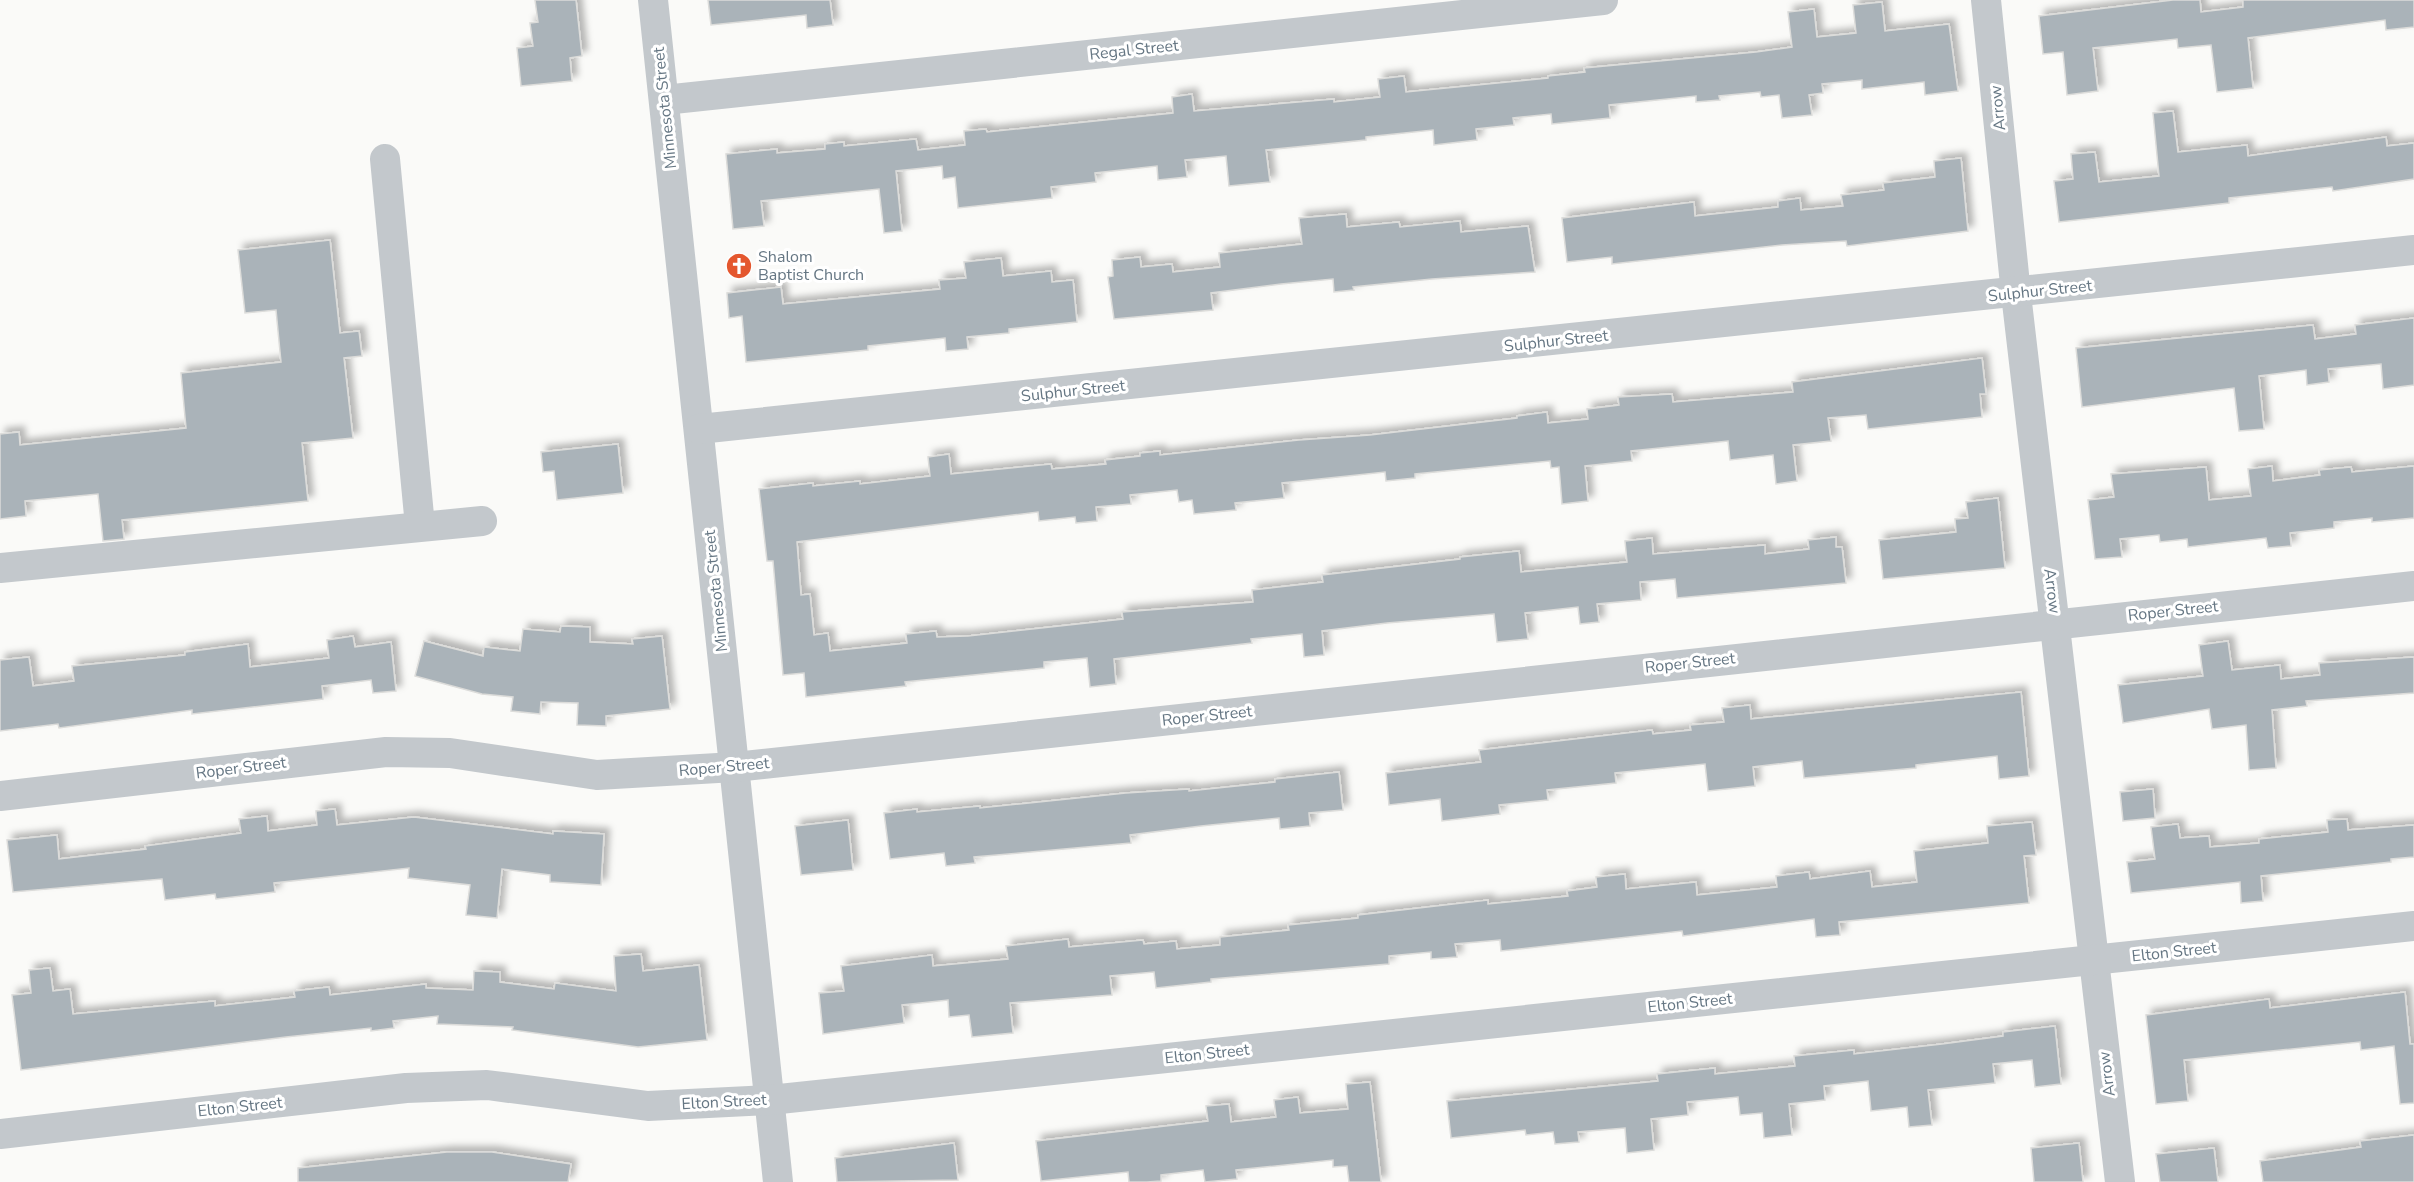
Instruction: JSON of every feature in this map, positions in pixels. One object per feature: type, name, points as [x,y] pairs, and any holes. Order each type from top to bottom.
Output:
[{"type":"street","name":"Minnesota Street","points":[[653,0],[778,1182]]},
{"type":"street","name":"Regal Street","points":[[664,100],[1603,0]]},
{"type":"street","name":"Arrow","points":[[1986,0],[2016,294],[2120,1182]]},
{"type":"street","points":[[385,159],[420,526]]},
{"type":"street","name":"Sulphur Street","points":[[699,429],[2016,294],[2414,250]]},
{"type":"street","points":[[0,568],[482,520]]},
{"type":"street","name":"Roper Street","points":[[0,796],[386,752],[450,753],[597,775],[735,767],[2414,586]]},
{"type":"street","name":"Elton Street","points":[[0,1134],[406,1088],[487,1085],[648,1106],[770,1100],[2414,926]]},
{"type":"building","points":[[535,0],[576,0],[582,56],[570,58],[572,81],[521,86],[517,48],[533,46],[530,23],[538,22]]},
{"type":"building","points":[[708,0],[830,0],[833,25],[807,28],[806,15],[711,25]]},
{"type":"building","points":[[2173,0],[2200,0],[2201,12],[2243,7],[2243,0],[2414,0],[2414,27],[2386,30],[2385,20],[2248,38],[2253,88],[2217,92],[2211,45],[2178,48],[2177,39],[2093,48],[2098,91],[2067,95],[2063,52],[2043,54],[2039,16]]},
{"type":"building","points":[[1882,2],[1885,31],[1949,24],[1958,91],[1925,95],[1924,82],[1862,89],[1862,80],[1822,84],[1823,93],[1809,95],[1812,115],[1782,118],[1779,95],[1761,97],[1760,92],[1719,96],[1720,100],[1696,102],[1696,96],[1609,105],[1610,118],[1552,124],[1551,114],[1513,118],[1514,125],[1476,129],[1477,140],[1434,145],[1433,130],[1366,137],[1366,140],[1266,150],[1270,182],[1229,186],[1226,156],[1185,160],[1187,177],[1158,180],[1157,166],[1095,173],[1096,182],[1051,187],[1052,198],[958,208],[955,177],[943,179],[942,166],[896,171],[902,231],[884,233],[879,189],[761,201],[764,226],[733,229],[726,154],[777,149],[777,153],[825,149],[825,144],[844,142],[844,146],[916,139],[918,150],[965,145],[964,131],[986,129],[987,132],[1173,113],[1172,97],[1192,94],[1194,111],[1334,99],[1334,102],[1380,97],[1378,79],[1404,76],[1406,92],[1548,78],[1548,76],[1585,72],[1584,68],[1756,52],[1792,47],[1788,12],[1814,9],[1817,37],[1856,33],[1853,5]]},
{"type":"building","points":[[2173,111],[2178,152],[2247,145],[2248,156],[2386,137],[2387,146],[2414,143],[2414,179],[2333,191],[2332,187],[2229,198],[2229,203],[2059,222],[2054,181],[2073,179],[2071,154],[2095,152],[2099,182],[2159,176],[2153,113]]},
{"type":"building","points":[[1961,158],[1968,231],[1847,246],[1846,241],[1782,245],[1612,264],[1612,257],[1567,262],[1562,218],[1694,202],[1695,216],[1778,207],[1778,201],[1800,198],[1801,210],[1843,206],[1841,195],[1884,190],[1883,183],[1935,177],[1934,161]]},
{"type":"building","points":[[1346,214],[1347,227],[1399,222],[1400,227],[1460,221],[1461,232],[1528,226],[1535,272],[1432,279],[1353,287],[1354,290],[1334,292],[1333,279],[1281,284],[1211,293],[1213,310],[1114,319],[1108,277],[1113,276],[1112,260],[1140,257],[1141,267],[1172,264],[1173,272],[1220,267],[1219,253],[1302,244],[1299,218]]},
{"type":"building","points":[[330,240],[340,333],[359,331],[362,356],[344,358],[353,438],[302,443],[308,501],[122,520],[124,539],[103,541],[98,494],[25,501],[26,516],[0,519],[0,434],[19,432],[20,445],[186,428],[181,373],[281,362],[276,310],[245,313],[238,250]]},
{"type":"building","points":[[1001,258],[1003,276],[1051,271],[1052,282],[1073,280],[1077,322],[1009,329],[1009,333],[967,337],[968,349],[946,351],[945,338],[868,346],[868,350],[746,362],[742,316],[729,318],[727,293],[781,287],[783,304],[940,289],[939,280],[966,278],[964,262]]},
{"type":"building","points":[[2414,318],[2414,385],[2383,389],[2381,364],[2328,369],[2329,382],[2307,385],[2306,370],[2259,376],[2264,429],[2239,431],[2234,388],[2082,407],[2076,348],[2313,325],[2315,339],[2356,334],[2355,325]]},
{"type":"building","points":[[1982,358],[1986,394],[1980,394],[1982,417],[1868,429],[1866,415],[1828,418],[1831,441],[1793,445],[1797,481],[1776,484],[1773,455],[1730,460],[1728,441],[1631,451],[1632,461],[1585,466],[1588,501],[1562,504],[1559,467],[1551,468],[1550,461],[1415,474],[1415,478],[1386,481],[1385,472],[1282,483],[1284,498],[1235,503],[1236,510],[1194,514],[1192,500],[1179,502],[1177,490],[1130,495],[1131,504],[1096,507],[1097,521],[1076,523],[1075,517],[1039,521],[1038,512],[797,542],[801,595],[810,594],[814,635],[828,633],[830,651],[907,643],[906,634],[936,631],[937,637],[968,636],[1123,619],[1122,612],[1253,602],[1252,590],[1323,582],[1322,575],[1460,559],[1460,557],[1519,551],[1521,572],[1627,562],[1625,541],[1652,538],[1653,554],[1765,545],[1765,554],[1809,549],[1808,540],[1836,537],[1836,547],[1842,547],[1846,583],[1677,598],[1675,579],[1640,582],[1641,600],[1597,604],[1599,622],[1580,624],[1578,607],[1525,613],[1528,639],[1497,642],[1494,614],[1387,623],[1322,631],[1324,655],[1304,657],[1302,634],[1251,639],[1252,643],[1114,659],[1116,684],[1090,687],[1087,658],[1044,662],[1044,668],[905,682],[906,686],[806,697],[804,673],[783,675],[773,561],[767,561],[759,489],[813,483],[813,486],[860,481],[860,484],[930,476],[928,457],[949,454],[951,474],[1051,464],[1052,469],[1106,464],[1105,460],[1140,456],[1140,453],[1160,451],[1160,455],[1370,435],[1517,418],[1517,416],[1547,412],[1548,423],[1588,419],[1587,409],[1619,405],[1618,397],[1672,394],[1673,402],[1793,392],[1792,382]]},
{"type":"building","points":[[618,444],[623,493],[557,500],[554,471],[543,472],[541,452]]},
{"type":"building","points":[[2272,466],[2273,481],[2320,475],[2319,470],[2351,467],[2352,472],[2414,466],[2414,518],[2372,522],[2372,518],[2334,522],[2334,528],[2290,533],[2291,546],[2268,548],[2266,538],[2188,547],[2187,539],[2160,542],[2159,535],[2120,539],[2122,557],[2095,559],[2088,500],[2114,497],[2111,474],[2206,467],[2209,500],[2251,496],[2248,469]]},
{"type":"building","points":[[1998,498],[2005,568],[1883,579],[1879,540],[1956,532],[1955,519],[1968,518],[1966,502]]},
{"type":"building","points":[[561,626],[590,627],[590,642],[633,644],[632,639],[662,636],[670,709],[606,716],[606,726],[577,725],[578,703],[541,702],[540,714],[511,711],[513,697],[482,694],[415,676],[424,641],[483,656],[484,647],[520,651],[523,629],[560,632]]},
{"type":"building","points":[[353,636],[355,647],[391,642],[396,691],[373,693],[371,680],[322,686],[323,699],[192,714],[192,710],[59,728],[58,724],[0,731],[0,660],[29,657],[33,686],[74,681],[72,666],[185,655],[185,652],[248,644],[250,667],[329,658],[327,640]]},
{"type":"building","points":[[2228,641],[2232,670],[2280,665],[2281,679],[2320,675],[2319,663],[2414,657],[2414,693],[2306,701],[2307,706],[2272,710],[2276,768],[2249,770],[2246,725],[2212,729],[2209,709],[2123,723],[2118,685],[2203,676],[2199,645]]},
{"type":"building","points":[[2021,692],[2029,776],[1999,779],[1997,756],[1916,765],[1916,768],[1804,778],[1802,761],[1753,767],[1755,786],[1708,791],[1705,764],[1615,773],[1616,783],[1547,790],[1548,800],[1499,805],[1500,814],[1442,821],[1440,799],[1389,805],[1386,773],[1481,762],[1479,750],[1652,730],[1653,734],[1691,730],[1690,725],[1724,722],[1722,708],[1750,705],[1751,719]]},
{"type":"building","points":[[1339,772],[1343,810],[1309,813],[1310,826],[1280,829],[1279,818],[1201,826],[1130,835],[1131,843],[974,857],[975,863],[946,866],[944,853],[890,859],[884,813],[917,809],[917,812],[980,806],[980,808],[1126,793],[1189,789],[1189,791],[1275,782],[1275,779]]},
{"type":"building","points":[[2153,789],[2155,818],[2123,821],[2120,792]]},
{"type":"building","points":[[335,809],[337,825],[414,817],[553,834],[553,831],[604,834],[601,885],[550,882],[550,875],[502,869],[497,918],[466,915],[470,885],[408,878],[409,868],[274,883],[275,892],[216,899],[215,894],[165,900],[162,879],[13,892],[7,840],[57,835],[59,859],[146,849],[145,846],[241,833],[239,819],[267,816],[268,831],[317,825],[316,811]]},
{"type":"building","points":[[2347,819],[2348,830],[2414,825],[2414,857],[2391,859],[2391,862],[2261,876],[2263,901],[2241,903],[2240,882],[2131,893],[2127,862],[2155,859],[2151,827],[2178,824],[2180,838],[2209,836],[2210,847],[2259,843],[2259,839],[2328,832],[2327,820]]},
{"type":"building","points":[[848,820],[853,870],[801,875],[795,826]]},
{"type":"building","points":[[2032,822],[2036,855],[2024,856],[2029,903],[1839,922],[1840,935],[1816,937],[1814,919],[1683,936],[1682,931],[1501,951],[1500,940],[1455,944],[1457,957],[1431,959],[1431,952],[1389,956],[1389,964],[1211,979],[1211,982],[1156,988],[1154,972],[1110,976],[1112,995],[1010,1003],[1013,1033],[972,1037],[969,1015],[949,1017],[948,1000],[902,1005],[904,1023],[823,1034],[819,993],[844,991],[841,966],[932,955],[933,966],[1008,959],[1006,946],[1068,939],[1069,947],[1143,940],[1144,944],[1176,941],[1177,949],[1220,945],[1220,937],[1289,930],[1288,925],[1358,918],[1358,915],[1488,900],[1488,904],[1568,896],[1567,891],[1597,887],[1596,877],[1625,874],[1626,889],[1696,882],[1697,895],[1777,887],[1776,876],[1809,872],[1810,879],[1870,871],[1872,887],[1917,882],[1914,851],[1988,843],[1987,826]]},
{"type":"building","points":[[641,954],[643,971],[699,965],[707,1040],[638,1047],[512,1030],[513,1027],[437,1024],[438,1016],[393,1021],[394,1028],[371,1031],[371,1028],[286,1037],[21,1070],[12,995],[31,993],[29,970],[50,968],[53,991],[70,989],[73,1014],[215,1001],[215,1006],[295,997],[294,991],[329,987],[330,995],[426,984],[426,988],[473,990],[474,971],[500,972],[500,982],[554,989],[555,983],[616,991],[614,956]]},
{"type":"building","points":[[2405,992],[2410,1044],[2414,1044],[2414,1103],[2400,1104],[2394,1046],[2361,1050],[2360,1042],[2184,1060],[2188,1101],[2156,1104],[2146,1015],[2269,999],[2270,1008]]},
{"type":"building","points":[[2055,1026],[2061,1084],[2035,1087],[2032,1060],[1993,1064],[1995,1083],[1928,1090],[1932,1125],[1909,1127],[1907,1107],[1871,1111],[1868,1081],[1824,1086],[1825,1100],[1789,1104],[1792,1135],[1764,1138],[1762,1113],[1740,1115],[1738,1097],[1687,1102],[1688,1115],[1651,1119],[1654,1150],[1627,1153],[1625,1128],[1578,1132],[1579,1142],[1555,1144],[1553,1132],[1526,1135],[1525,1130],[1451,1138],[1447,1101],[1658,1081],[1657,1074],[1715,1068],[1715,1074],[1795,1066],[1794,1056],[1854,1050],[1854,1054],[1942,1044],[2003,1036],[2003,1032]]},
{"type":"building","points":[[1370,1082],[1381,1182],[1349,1182],[1347,1166],[1333,1167],[1333,1160],[1236,1170],[1237,1179],[1205,1182],[1203,1170],[1161,1175],[1161,1181],[1147,1182],[1129,1182],[1128,1172],[1041,1181],[1036,1141],[1208,1121],[1206,1106],[1229,1104],[1231,1122],[1276,1117],[1274,1100],[1298,1097],[1300,1113],[1348,1109],[1346,1084]]},
{"type":"building","points":[[2414,1135],[2414,1182],[2263,1182],[2260,1161],[2361,1147],[2360,1141]]},
{"type":"building","points":[[954,1143],[958,1180],[837,1182],[835,1158]]},
{"type":"building","points":[[2079,1143],[2083,1182],[2034,1182],[2031,1148]]},
{"type":"building","points":[[2214,1148],[2218,1182],[2160,1182],[2156,1154]]},
{"type":"building","points":[[447,1152],[492,1152],[571,1164],[568,1182],[298,1182],[298,1168]]},
{"type":"place","name":"Shalom Baptist Church","points":[[739,266]]}]
